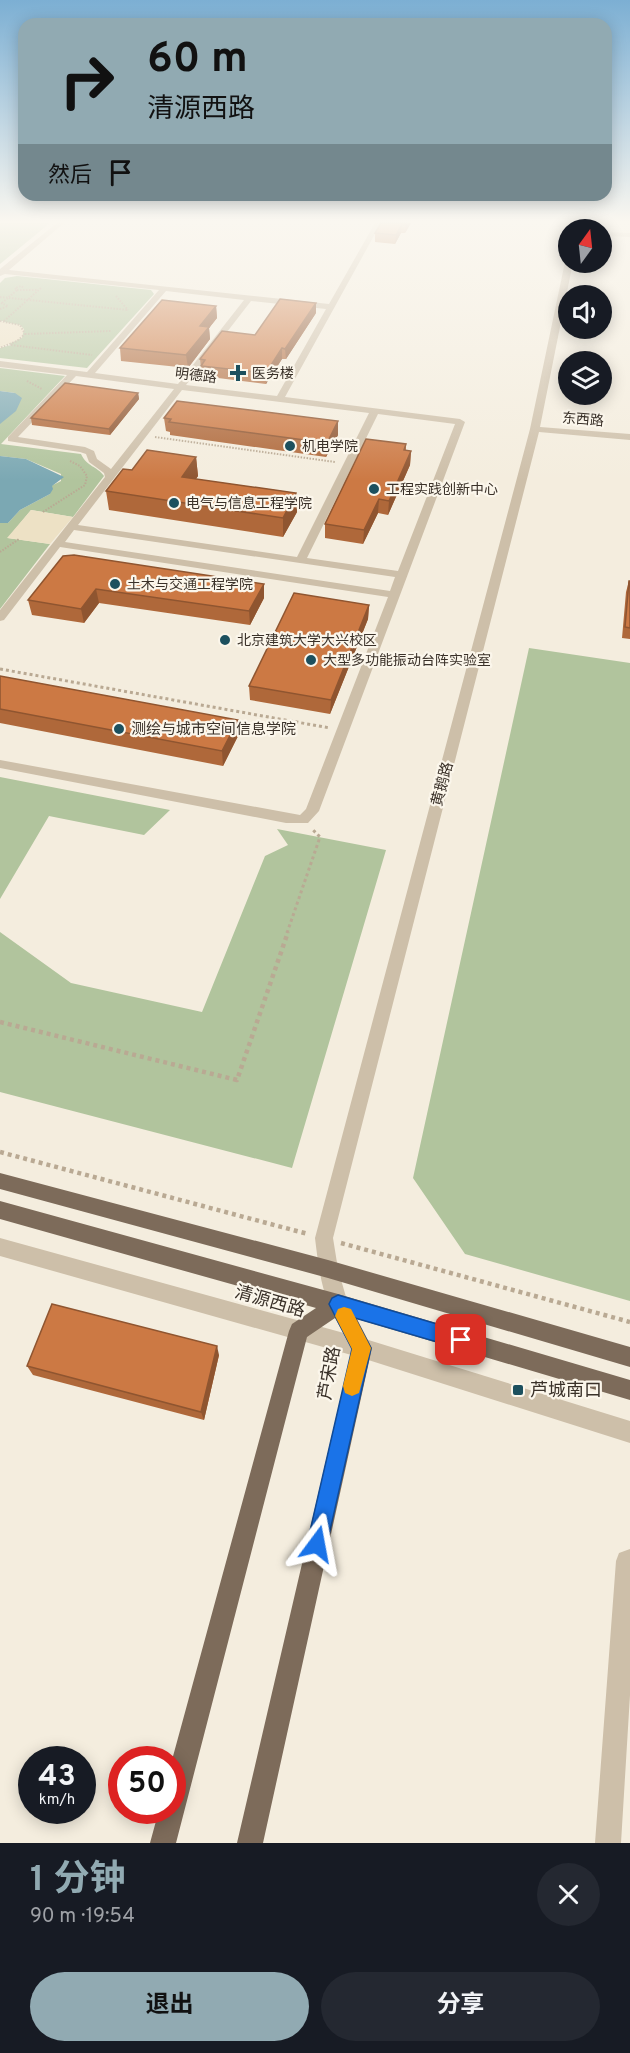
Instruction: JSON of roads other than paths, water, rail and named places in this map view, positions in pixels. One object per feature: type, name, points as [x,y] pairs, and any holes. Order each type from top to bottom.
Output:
[{"type":"main road","points":[[0,1181],[328,1269],[630,1357]]},
{"type":"main road","name":"清源西路","points":[[0,1210],[338,1304],[630,1390]]},
{"type":"main road","points":[[186,1757],[299,1331],[338,1304]]},
{"type":"main road","name":"芦宋路","points":[[250,1843],[362,1348],[338,1304]]},
{"type":"main road","points":[[164,1843],[169,1824]]},
{"type":"street","points":[[89,375],[147,309]]},
{"type":"street","points":[[0,618],[240,309]]},
{"type":"street","points":[[280,399],[331,309]]},
{"type":"street","name":"黄鹅路","points":[[338,1304],[328,1269],[324,1238],[535,429],[559,309]]},
{"type":"street","name":"明德路","points":[[0,364],[460,422],[402,575]]},
{"type":"street","points":[[74,373],[11,439],[74,448],[91,453],[92,460],[109,472],[110,477]]},
{"type":"street","points":[[301,560],[375,411]]},
{"type":"street","name":"东西路","points":[[535,429],[630,437]]},
{"type":"street","points":[[0,764],[303,820],[312,811],[402,575],[72,526]]},
{"type":"street","points":[[59,544],[394,595]]},
{"type":"street","name":"清源西路","points":[[0,1247],[362,1348],[630,1432]]},
{"type":"street","points":[[608,1843],[626,1573],[627,1561],[630,1560]]},
{"type":"water","points":[[0,391],[15,393],[22,398],[16,411],[0,424]]},
{"type":"water","points":[[0,456],[26,459],[64,477],[52,486],[50,494],[20,510],[8,523],[0,523]]},
{"type":"place","name":"医务楼","points":[[238,373]]},
{"type":"place","name":"机电学院","points":[[290,446]]},
{"type":"place","name":"工程实践创新中心","points":[[374,489]]},
{"type":"place","name":"电气与信息工程学院","points":[[174,503]]},
{"type":"place","name":"土木与交通工程学院","points":[[115,584]]},
{"type":"place","name":"北京建筑大学大兴校区","points":[[225,640]]},
{"type":"place","name":"大型多功能振动台阵实验室","points":[[311,660]]},
{"type":"place","name":"测绘与城市空间信息学院","points":[[119,729]]},
{"type":"place","name":"芦城南口","points":[[518,1390]]}]
